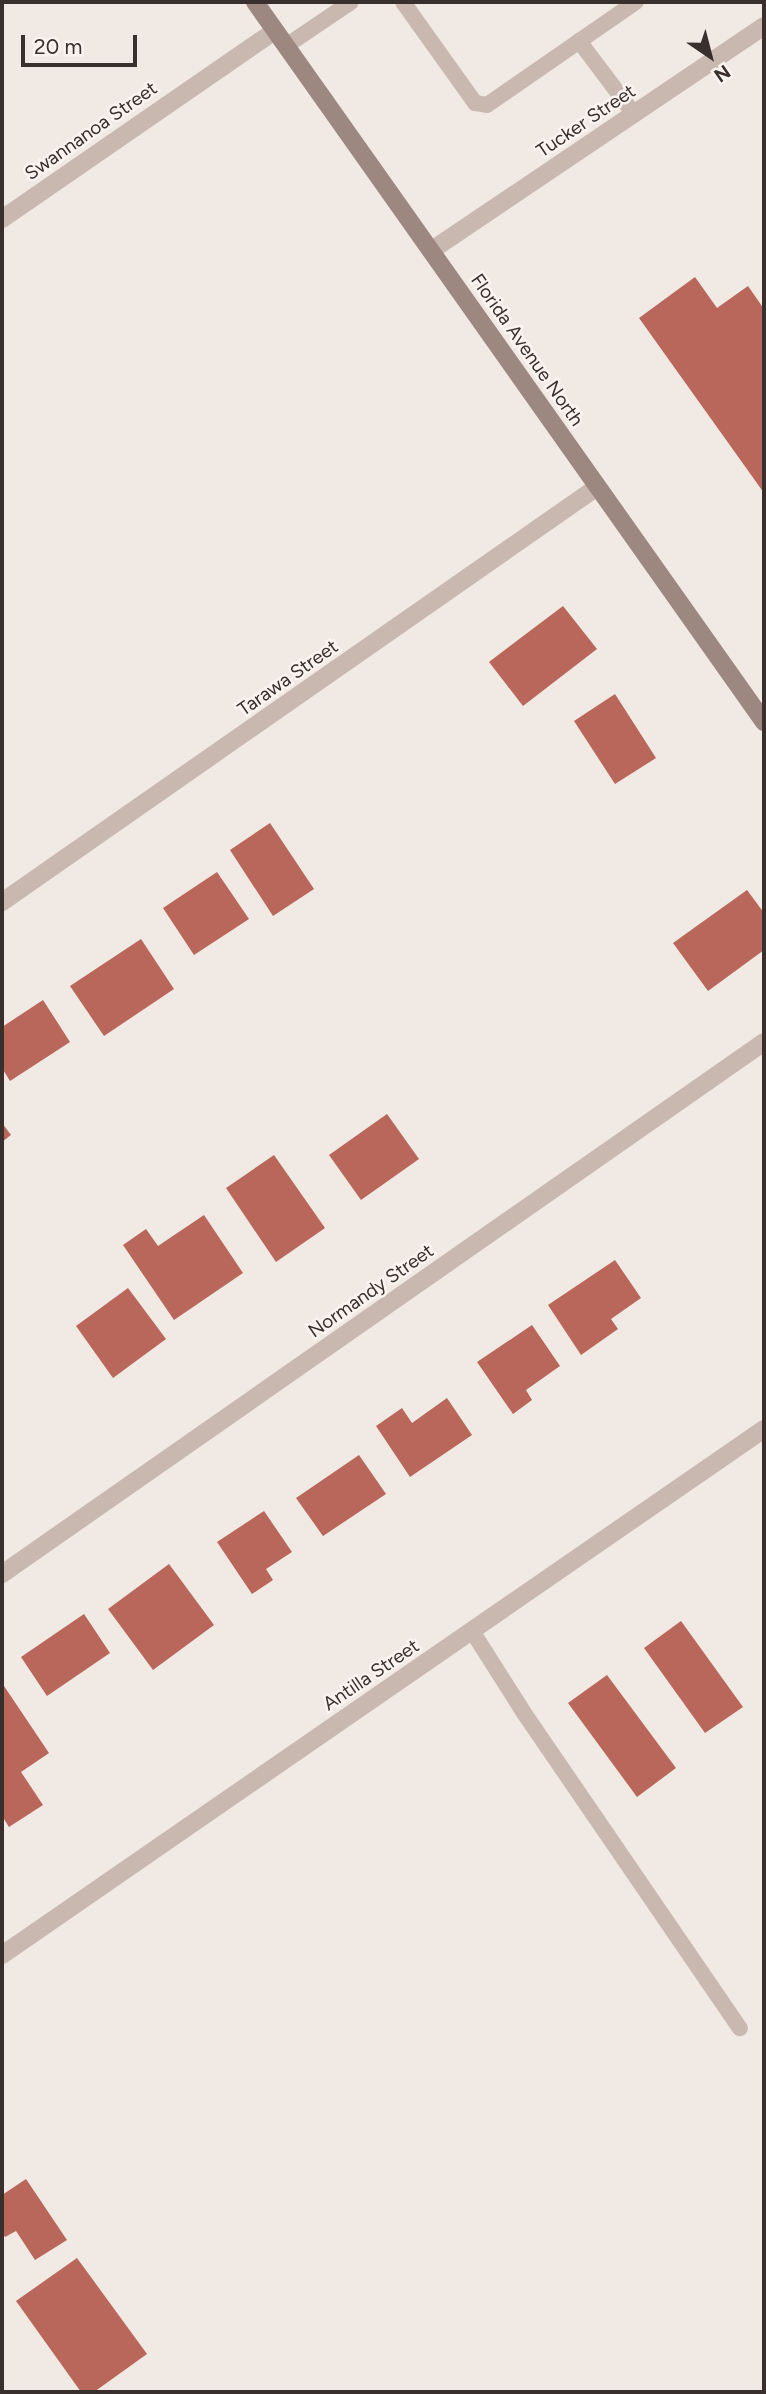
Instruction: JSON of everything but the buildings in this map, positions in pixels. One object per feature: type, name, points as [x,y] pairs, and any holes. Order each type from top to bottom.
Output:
[{"type":"street","name":"Florida Avenue North","points":[[255,2],[764,722]]},
{"type":"street","name":"Tucker Street","points":[[432,250],[764,26]]},
{"type":"street","name":"Swannanoa Street","points":[[2,219],[275,31]]},
{"type":"street","name":"Tarawa Street","points":[[2,902],[597,487]]},
{"type":"street","name":"Normandy Street","points":[[2,1574],[764,1042]]},
{"type":"street","name":"Antilla Street","points":[[2,1955],[764,1429]]},
{"type":"lane","points":[[286,46],[351,2]]},
{"type":"lane","points":[[402,2],[475,103],[487,105],[636,2]]},
{"type":"lane","points":[[579,41],[635,114]]},
{"type":"lane","points":[[472,1631],[740,2028]]}]
